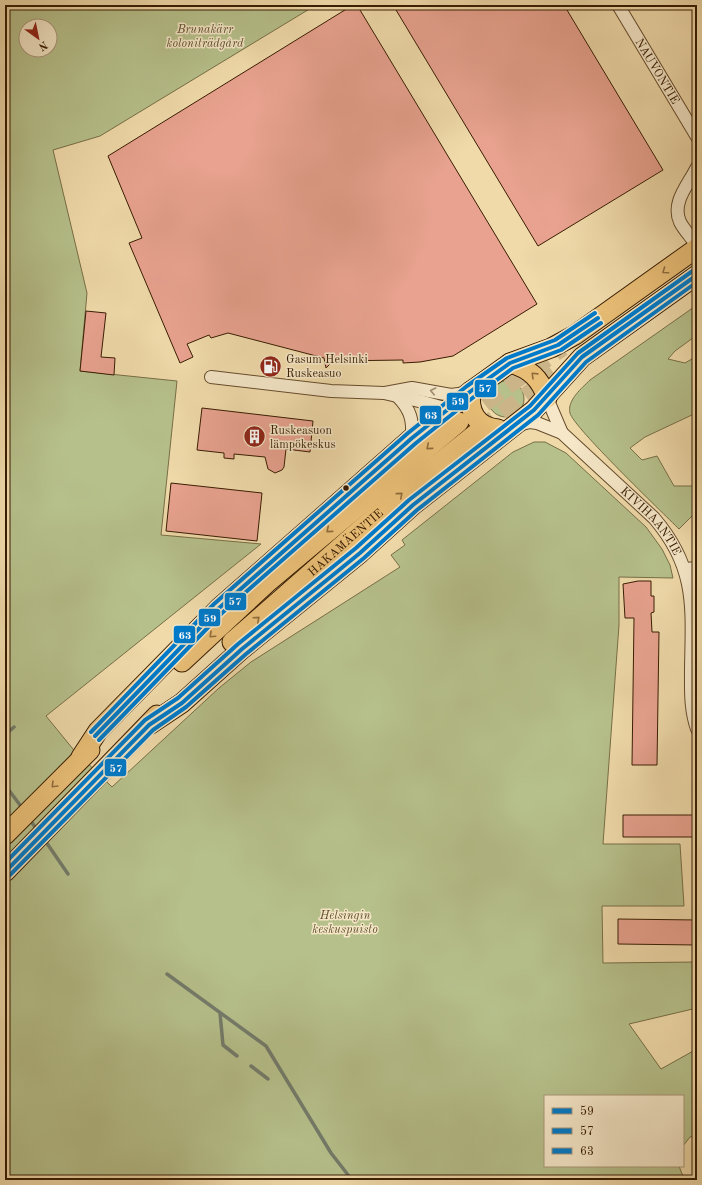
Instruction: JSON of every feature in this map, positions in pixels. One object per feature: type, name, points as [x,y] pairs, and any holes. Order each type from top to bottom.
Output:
[{"type":"main road","name":"HAKAMÄENTIE","points":[[5,835],[82,757],[103,739],[172,671],[267,583],[454,416],[471,391],[510,363],[551,348],[569,338],[697,247]]},
{"type":"main road","name":"HAKAMÄENTIE","points":[[149,725],[182,702],[242,649],[360,553],[413,505],[513,427],[547,398],[564,376],[582,357],[697,275]]},
{"type":"main road","points":[[510,363],[527,369],[534,374],[540,381],[547,398]]},
{"type":"main road","points":[[471,391],[471,407],[479,427]]},
{"type":"main road","name":"HAKAMÄENTIE","points":[[82,757],[98,731],[218,609],[412,438],[454,416]]},
{"type":"main road","points":[[454,416],[479,427],[513,427]]},
{"type":"main road","name":"HAKAMÄENTIE","points":[[5,872],[202,670],[278,599],[479,427]]},
{"type":"street","name":"NAUVONTIE","points":[[618,5],[697,138]]},
{"type":"street","points":[[697,167],[682,195],[677,211],[681,224],[697,247]]},
{"type":"street","points":[[211,378],[331,391],[384,393],[412,388],[451,395],[460,395],[471,391]]},
{"type":"street","points":[[384,393],[423,402],[454,416]]},
{"type":"street","points":[[398,397],[410,412],[412,420],[412,438]]},
{"type":"street","name":"KIVIHAANTIE","points":[[547,398],[562,433]]},
{"type":"street","name":"KIVIHAANTIE","points":[[513,427],[530,422],[537,423],[562,433],[664,529],[676,549],[690,588],[692,602],[691,703],[697,730]]},
{"type":"street","points":[[684,569],[697,568]]},
{"type":"green space","name":"Helsingin keskuspuisto","points":[[5,5],[316,5],[100,136],[53,150],[87,293],[80,371],[177,381],[161,535],[261,544],[46,716],[73,749],[112,787],[219,688],[251,662],[400,567],[391,555],[405,545],[402,540],[513,452],[534,442],[545,442],[566,453],[646,527],[662,549],[670,565],[673,578],[619,577],[619,625],[603,844],[680,844],[684,906],[602,906],[603,963],[697,962],[697,1008],[629,1024],[661,1069],[695,1050],[697,1055],[697,1135],[690,1137],[684,1145],[684,1095],[544,1095],[544,1167],[679,1167],[682,1174],[688,1180],[5,1180]]},
{"type":"green space","points":[[697,305],[697,335],[675,351],[668,359],[685,363],[697,356],[697,415],[694,414],[645,437],[630,448],[642,460],[657,456],[674,486],[697,486],[697,511],[679,529],[586,435],[570,413],[570,408],[573,399],[590,380]]},
{"type":"green space","points":[[506,381],[516,384],[521,389],[524,399],[521,409],[516,414],[506,417],[496,414],[491,409],[488,399],[491,389],[496,384]]},
{"type":"building","points":[[353,5],[357,5],[537,304],[453,356],[420,362],[403,363],[403,360],[333,361],[326,368],[324,358],[228,333],[211,338],[209,335],[187,344],[193,357],[180,363],[129,243],[142,238],[108,156]]},
{"type":"building","points":[[393,5],[564,5],[663,170],[538,246]]},
{"type":"building","points":[[86,311],[106,313],[101,357],[115,358],[114,375],[80,371]]},
{"type":"building","name":"Ruskeasuon lämpökeskus","points":[[202,408],[313,421],[310,452],[286,449],[284,467],[282,470],[275,473],[268,469],[265,457],[234,454],[234,459],[224,458],[224,453],[197,450]]},
{"type":"building","points":[[171,483],[262,493],[257,541],[166,531]]},
{"type":"building","points":[[638,581],[651,581],[651,596],[654,596],[654,612],[651,613],[652,632],[659,632],[657,765],[632,765],[634,618],[625,618],[623,584]]},
{"type":"building","points":[[623,815],[697,815],[697,837],[623,837]]},
{"type":"building","points":[[618,919],[697,920],[697,945],[618,944]]},
{"type":"waterway","points":[[5,735],[14,727]]},
{"type":"waterway","points":[[5,785],[23,809]]},
{"type":"waterway","points":[[30,820],[38,831]]},
{"type":"waterway","points":[[44,839],[68,874]]},
{"type":"waterway","points":[[167,974],[266,1046],[331,1153],[352,1180]]},
{"type":"waterway","points":[[220,1013],[223,1045],[237,1056]]},
{"type":"waterway","points":[[251,1066],[268,1079]]},
{"type":"tunnel","points":[[461,421],[500,390],[562,347]]},
{"type":"tunnel","points":[[479,431],[555,375]]},
{"type":"transit line","name":"63","points":[[5,863],[145,720],[178,698],[238,644],[356,548],[409,500],[530,406],[578,353],[694,270]]},
{"type":"transit line","name":"59","points":[[5,872],[149,725],[182,703],[242,649],[360,553],[413,505],[534,410],[582,357],[697,275]]},
{"type":"transit line","name":"57","points":[[9,876],[153,730],[186,707],[246,654],[364,558],[417,510],[538,415],[586,362],[697,282]]},
{"type":"transit line","name":"63","points":[[91,732],[214,604],[408,433],[467,386],[507,358],[555,340],[595,313]]},
{"type":"transit line","name":"59","points":[[95,736],[218,609],[412,438],[471,391],[510,363],[558,345],[598,318]]},
{"type":"transit line","name":"57","points":[[99,740],[222,613],[416,443],[513,368],[561,350],[601,323]]},
{"type":"place","name":"Gasum Helsinki Ruskeasuo","points":[[271,366]]},
{"type":"place","name":"Ruskeasuon lämpökeskus","points":[[255,437]]},
{"type":"park label","name":"Brunakärr koloniträdgård","points":[[205,36]]}]
